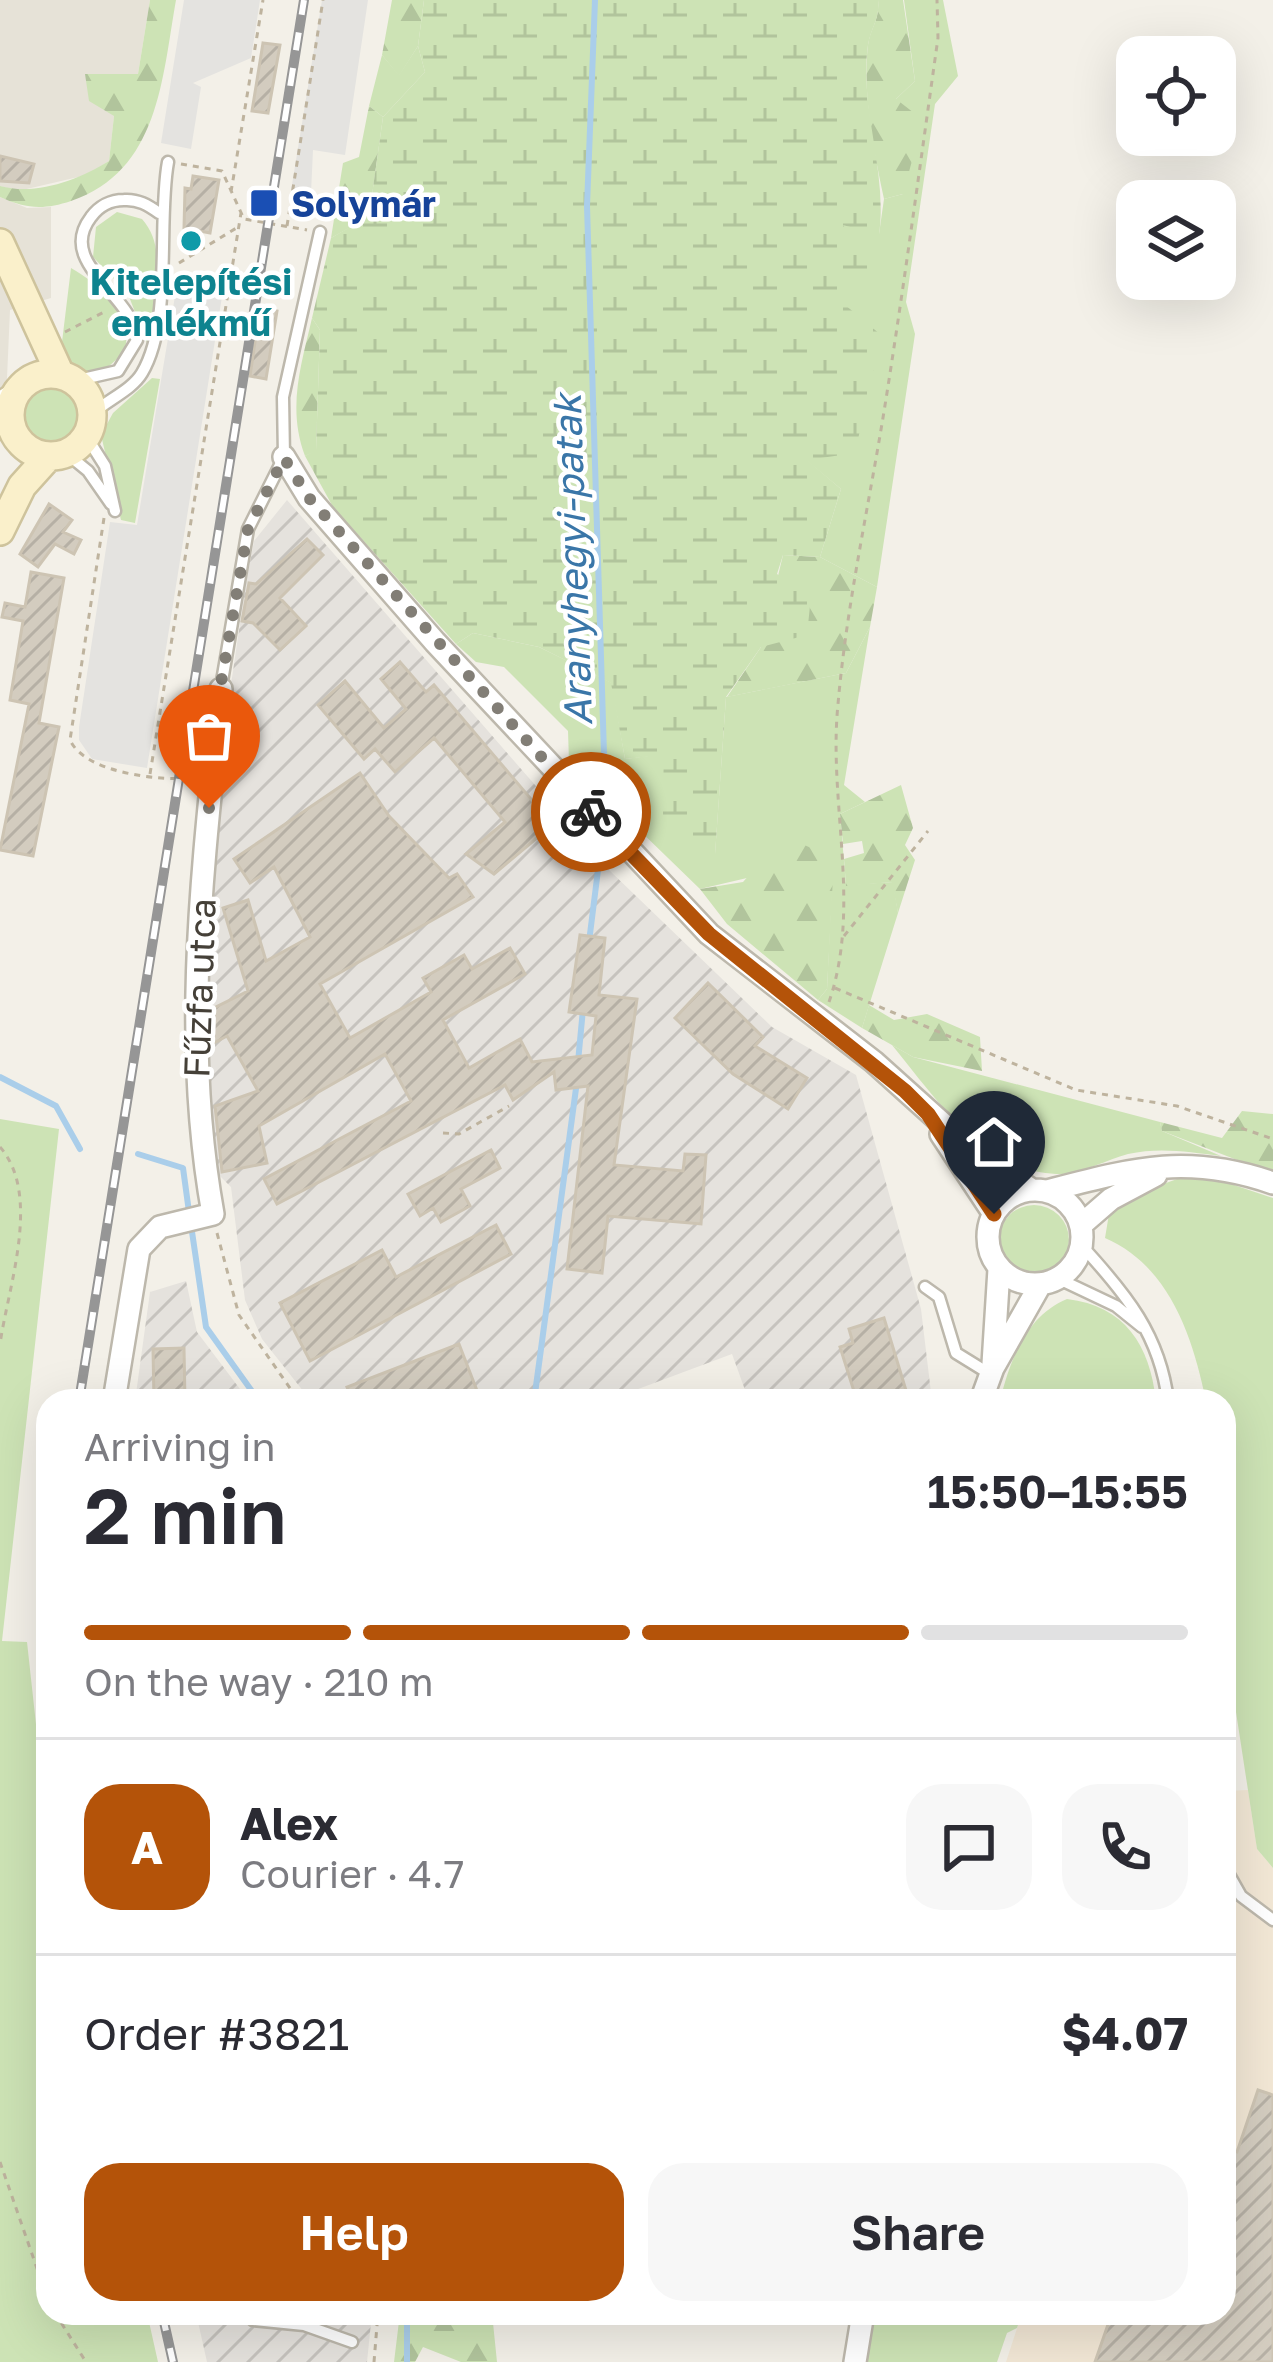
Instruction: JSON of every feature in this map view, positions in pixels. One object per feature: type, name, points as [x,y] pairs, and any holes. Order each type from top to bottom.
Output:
[{"type":"street","points":[[0,243],[67,377],[88,395],[73,440],[22,486],[0,531]]},
{"type":"street","points":[[0,496],[11,410],[27,343],[20,286]]},
{"type":"street","points":[[11,410],[40,374],[67,377]]},
{"type":"street","points":[[11,410],[29,450],[73,440]]},
{"type":"street","points":[[284,458],[309,498],[594,816],[709,934],[821,1025],[874,1061],[928,1114],[1072,1208],[1082,1236]]},
{"type":"street","name":"Fűzfa utca","points":[[206,1215],[193,1000],[220,689]]},
{"type":"street","points":[[928,1114],[994,1214]]},
{"type":"street","points":[[986,1389],[992,1371],[1049,1282],[1075,1264],[1082,1236],[1132,1185],[1184,1162]]},
{"type":"street","points":[[992,1371],[999,1269],[988,1245],[994,1214],[1006,1200],[1184,1162],[1273,1183]]},
{"type":"street","points":[[116,1389],[139,1249],[150,1233],[170,1222],[206,1215]]},
{"type":"street","points":[[999,1269],[1021,1283],[1049,1282]]},
{"type":"street","points":[[855,2362],[861,2325]]},
{"type":"lane","points":[[73,440],[142,374],[163,273],[159,214],[168,162]]},
{"type":"lane","points":[[67,377],[118,371],[136,340],[123,302],[87,264],[82,241],[89,220],[117,200],[140,201],[159,214]]},
{"type":"lane","points":[[220,689],[248,529],[284,458],[283,397],[320,232]]},
{"type":"lane","points":[[73,440],[105,466],[115,511],[88,471],[73,440]]},
{"type":"lane","points":[[1082,1236],[1150,1333],[1163,1362],[1166,1389]]},
{"type":"lane","points":[[1049,1282],[1116,1306],[1150,1333]]},
{"type":"lane","points":[[925,1287],[939,1298],[956,1353],[992,1371]]},
{"type":"lane","points":[[1236,1887],[1273,1920]]},
{"type":"lane","points":[[315,2325],[352,2342]]},
{"type":"path","points":[[231,192],[263,0]]},
{"type":"path","points":[[287,226],[323,0]]},
{"type":"path","points":[[821,1025],[834,988],[843,937],[836,722],[846,615],[886,403],[938,38],[937,0]]},
{"type":"path","points":[[168,162],[222,171],[244,219],[320,232]]},
{"type":"path","points":[[150,774],[241,213]]},
{"type":"path","points":[[163,273],[239,226]]},
{"type":"path","points":[[100,521],[70,740],[84,760],[183,779]]},
{"type":"path","points":[[843,937],[928,831]]},
{"type":"path","points":[[834,988],[1076,1090],[1177,1106],[1273,1139]]},
{"type":"path","points":[[443,1133],[459,1134],[509,1106]]},
{"type":"path","points":[[0,1147],[13,1162],[21,1199],[0,1344]]},
{"type":"path","points":[[206,1215],[239,1315],[291,1389]]},
{"type":"path","points":[[0,2162],[36,2266]]},
{"type":"path","points":[[62,2325],[84,2362]]},
{"type":"path","points":[[374,2362],[377,2325]]},
{"type":"shaded area","points":[[0,0],[150,0],[138,74],[86,74],[114,116],[109,161],[87,175],[18,191],[0,186]]},
{"type":"shaded area","points":[[184,0],[260,0],[251,58],[193,83],[201,87],[191,149],[161,143]]},
{"type":"shaded area","points":[[322,0],[368,0],[345,155],[313,150],[311,193],[291,191]]},
{"type":"shaded area","points":[[0,197],[27,208],[51,207],[51,298],[10,310],[5,423],[0,435]]},
{"type":"shaded area","points":[[178,278],[224,284],[147,768],[92,759],[79,740],[79,727],[110,522],[137,525]]},
{"type":"shaded area","points":[[287,500],[609,870],[772,1027],[856,1075],[921,1309],[931,1389],[745,1389],[732,1354],[638,1389],[302,1389],[262,1339],[245,1300],[231,1187],[217,1173],[206,1108],[206,917],[221,752],[254,541]]},
{"type":"shaded area","points":[[186,1281],[197,1332],[240,1389],[137,1389],[150,1292]]},
{"type":"shaded area","points":[[1236,1790],[1248,1790],[1257,1849],[1273,1868],[1273,2362],[1006,2362],[1018,2325],[1236,2325]]},
{"type":"shaded area","points":[[199,2325],[371,2325],[367,2362],[207,2362]]},
{"type":"green space","points":[[150,0],[176,0],[151,119],[123,168],[100,187],[61,204],[35,207],[0,197],[0,186],[28,189],[56,184],[109,161],[114,116],[89,101],[85,74],[138,74]]},
{"type":"green space","points":[[392,0],[424,0],[418,46],[399,76],[382,55]]},
{"type":"green space","points":[[424,0],[878,0],[866,69],[880,188],[879,235],[843,225],[883,281],[838,299],[881,335],[855,453],[807,460],[841,489],[820,557],[783,555],[777,574],[811,596],[807,635],[761,647],[726,697],[715,855],[662,826],[664,755],[625,759],[611,683],[539,647],[473,633],[456,644],[333,507],[305,456],[316,450],[320,330],[312,318],[331,238],[369,216],[383,117],[425,72],[418,46]]},
{"type":"green space","points":[[878,0],[903,0],[915,81],[896,99],[923,120],[903,194],[884,199],[867,83],[868,45]]},
{"type":"green space","points":[[904,0],[943,0],[958,76],[935,104],[906,302],[915,334],[877,587],[820,557],[841,489],[806,460],[837,299],[841,223],[879,234],[884,199],[903,194],[896,99],[915,81]]},
{"type":"green space","points":[[418,46],[425,72],[383,117],[369,106],[382,55],[399,75]]},
{"type":"green space","points":[[369,106],[383,117],[369,217],[331,238],[343,163],[359,157]]},
{"type":"green space","points":[[117,212],[142,219],[155,246],[157,278],[147,343],[128,294],[93,257],[96,227]]},
{"type":"green space","points":[[71,268],[103,292],[125,326],[124,353],[101,373],[75,371],[54,346],[62,342]]},
{"type":"green space","points":[[312,318],[320,330],[316,451],[305,456],[296,404]]},
{"type":"green space","points":[[152,378],[160,379],[135,523],[121,520],[101,435],[113,413]]},
{"type":"green space","points":[[52,387],[72,395],[80,415],[72,435],[52,443],[32,435],[24,415],[32,395]]},
{"type":"green space","points":[[783,555],[820,557],[877,587],[870,627],[846,673],[727,697],[761,647]]},
{"type":"green space","points":[[870,627],[844,785],[865,802],[840,814],[846,885],[893,882],[898,913],[862,1028],[818,1000],[827,989],[833,858],[700,889],[569,762],[568,731],[504,667],[476,662],[456,644],[473,633],[539,647],[612,683],[625,759],[664,754],[715,854],[726,697],[846,673]]},
{"type":"green space","points":[[901,785],[913,828],[905,845],[915,860],[898,913],[892,882],[846,886],[844,859],[864,853],[862,841],[843,844],[840,814]]},
{"type":"green space","points":[[802,844],[834,858],[827,989],[818,1000],[727,924],[700,889],[743,882],[773,848]]},
{"type":"green space","points":[[869,1005],[894,1020],[927,1014],[980,1037],[982,1071],[913,1057],[862,1028]]},
{"type":"green space","points":[[892,1045],[913,1057],[1160,1122],[1162,1131],[1221,1156],[1152,1151],[1065,1174],[1030,1170],[1005,1160],[962,1128]]},
{"type":"green space","points":[[1242,1111],[1273,1114],[1273,1174],[1162,1131],[1160,1122],[1222,1138]]},
{"type":"green space","points":[[0,1119],[59,1129],[2,1641],[27,1642],[36,1724],[36,2325],[150,2325],[158,2362],[0,2362]]},
{"type":"green space","points":[[1180,1178],[1222,1181],[1273,1198],[1273,1868],[1257,1849],[1236,1712],[1236,1389],[1203,1389],[1185,1329],[1162,1285],[1127,1250],[1105,1238],[1109,1214],[1138,1193]]},
{"type":"green space","points":[[1034,1205],[1059,1215],[1069,1240],[1059,1265],[1034,1275],[1009,1265],[999,1240],[1009,1215]]},
{"type":"green space","points":[[1067,1299],[1105,1310],[1119,1320],[1140,1346],[1154,1389],[1003,1389],[1022,1341],[1053,1307]]},
{"type":"green space","points":[[399,2325],[493,2325],[497,2362],[461,2362],[423,2347],[415,2362],[394,2362]]},
{"type":"green space","points":[[872,2325],[1018,2325],[1007,2333],[997,2362],[865,2362]]},
{"type":"building","points":[[263,43],[280,45],[268,113],[252,111]]},
{"type":"building","points":[[0,156],[34,164],[29,183],[0,181]]},
{"type":"building","points":[[193,176],[219,180],[210,233],[184,228],[185,188],[191,189]]},
{"type":"building","points":[[260,308],[277,311],[266,379],[250,376]]},
{"type":"building","points":[[49,504],[72,520],[63,532],[81,540],[74,554],[55,544],[38,567],[20,554]]},
{"type":"building","points":[[307,539],[323,555],[280,598],[306,626],[280,650],[253,623],[242,621],[249,583],[256,584]]},
{"type":"building","points":[[31,572],[64,578],[39,723],[59,727],[33,856],[0,850],[29,704],[10,700],[23,621],[2,617],[5,603],[25,607]]},
{"type":"building","points":[[400,662],[426,692],[434,685],[559,832],[544,844],[538,837],[494,874],[466,854],[505,822],[434,738],[395,772],[375,749],[364,759],[318,705],[345,681],[384,728],[406,709],[381,679]]},
{"type":"building","points":[[360,773],[389,816],[449,878],[457,874],[473,897],[320,984],[350,1038],[431,992],[423,978],[464,955],[472,969],[510,948],[525,974],[443,1020],[469,1068],[520,1039],[532,1062],[592,1055],[596,1016],[569,1012],[580,935],[605,938],[599,995],[637,999],[614,1165],[683,1171],[685,1154],[706,1155],[701,1224],[608,1216],[602,1273],[567,1269],[588,1086],[556,1090],[554,1072],[513,1100],[505,1085],[277,1204],[264,1179],[411,1101],[385,1054],[259,1126],[267,1163],[222,1172],[215,1106],[258,1091],[227,1036],[212,1044],[212,1009],[248,991],[223,908],[248,900],[266,961],[310,937],[274,867],[250,883],[234,859]]},
{"type":"building","points":[[708,983],[763,1037],[755,1046],[807,1078],[788,1109],[733,1074],[675,1018]]},
{"type":"building","points":[[491,1150],[500,1168],[461,1189],[470,1206],[441,1222],[433,1208],[420,1216],[408,1194]]},
{"type":"building","points":[[496,1225],[511,1254],[310,1361],[280,1303],[382,1250],[396,1277]]},
{"type":"building","points":[[884,1318],[906,1389],[853,1389],[840,1347],[853,1343],[849,1329]]},
{"type":"building","points":[[459,1344],[476,1389],[348,1389]]},
{"type":"building","points":[[184,1348],[185,1389],[154,1389],[153,1349]]},
{"type":"building","points":[[1258,2090],[1273,2095],[1273,2362],[1095,2362],[1108,2325],[1236,2325],[1237,2152]]},
{"type":"waterway","name":"Aranyhegyi-patak","points":[[595,0],[587,206],[606,818]]},
{"type":"waterway","name":"Aranyhegyi-patak","points":[[589,942],[603,830]]},
{"type":"waterway","name":"Aranyhegyi-patak","points":[[578,1062],[583,1009]]},
{"type":"waterway","points":[[0,1077],[56,1106],[80,1149]]},
{"type":"waterway","name":"Aranyhegyi-patak","points":[[536,1389],[577,1081]]},
{"type":"waterway","points":[[138,1154],[183,1168],[189,1212]]},
{"type":"waterway","points":[[191,1225],[206,1327],[250,1389]]},
{"type":"waterway","name":"Aranyhegyi-patak","points":[[407,2325],[407,2362]]},
{"type":"railway","points":[[81,1389],[304,0]]},
{"type":"railway","points":[[165,2325],[173,2362]]},
{"type":"way so far","points":[[209,808],[220,689],[248,529],[284,458],[309,498],[591,812]]},
{"type":"place","name":"Solymár","points":[[264,203]]},
{"type":"place","name":"Kitelepítési emlékmű","points":[[191,241]]},
{"type":"route","points":[[591,812],[709,934],[821,1025],[874,1061],[905,1091],[928,1114],[994,1214]]}]
